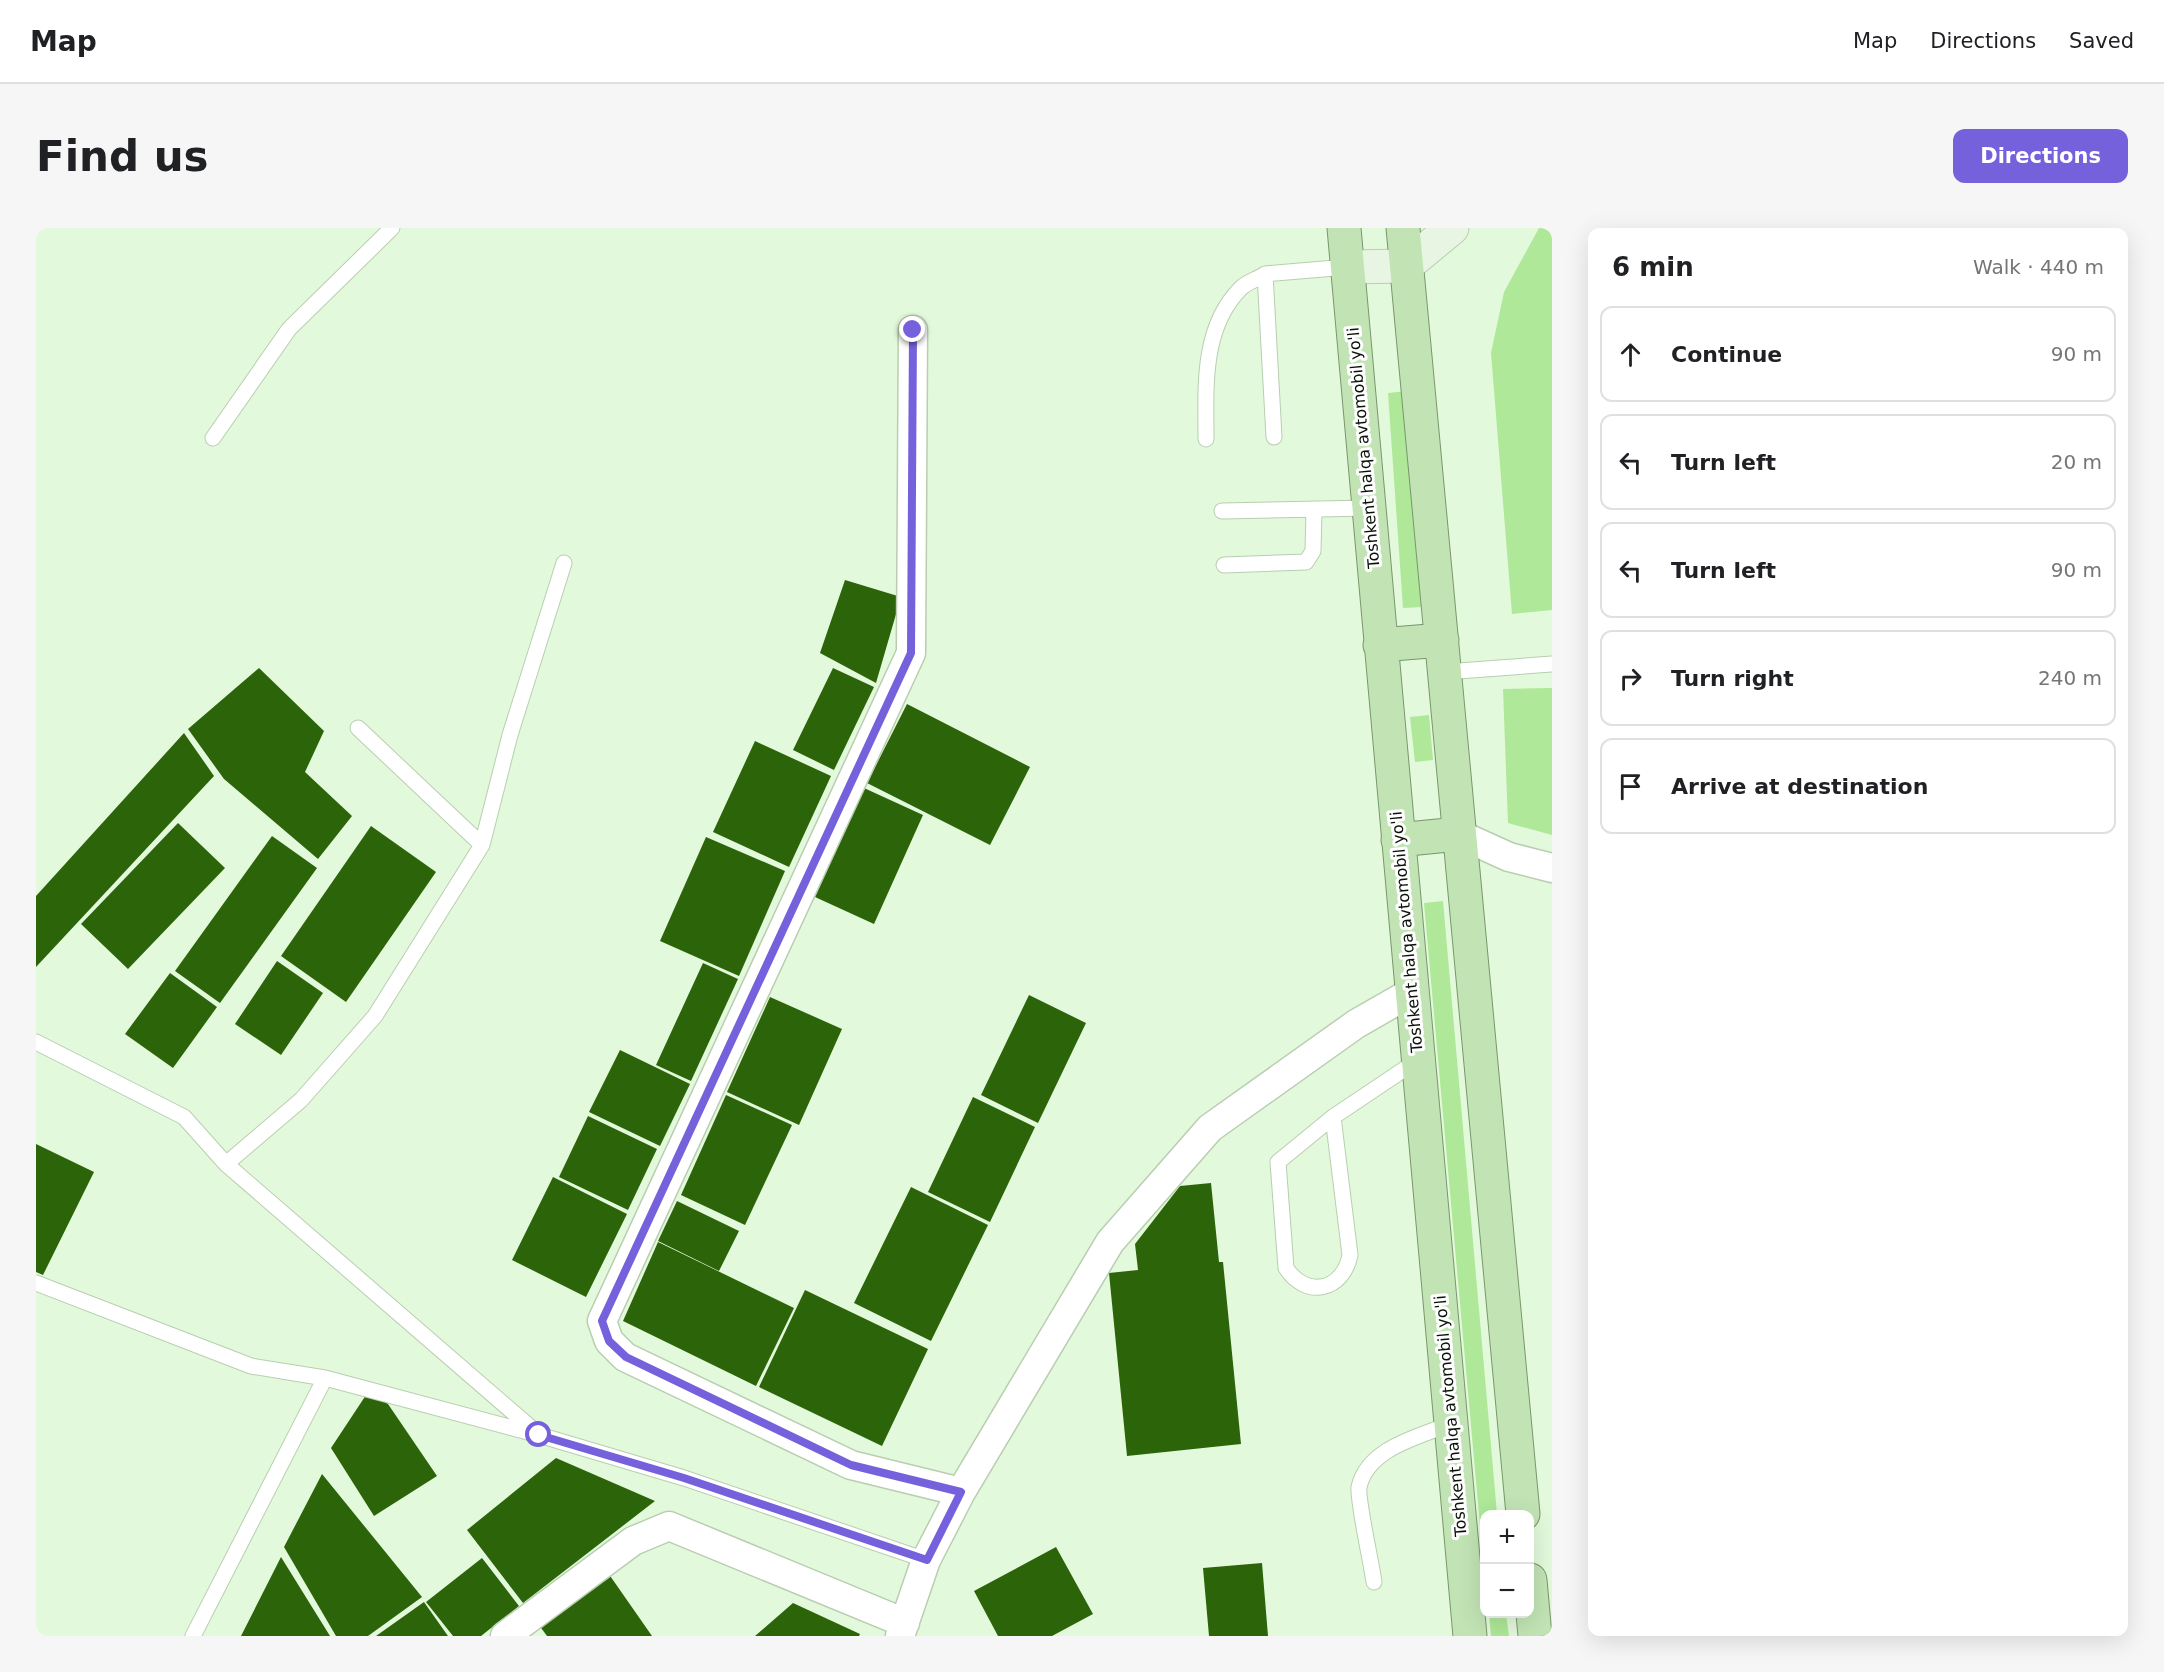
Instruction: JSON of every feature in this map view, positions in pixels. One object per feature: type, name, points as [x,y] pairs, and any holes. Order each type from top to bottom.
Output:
[{"type":"highway","name":"Toshkent halqa avtomobil yo'li","points":[[1344,228],[1470,1636]]},
{"type":"highway","points":[[1403,228],[1523,1510]]},
{"type":"highway","points":[[1380,645],[1444,656]]},
{"type":"highway","points":[[1398,840],[1458,834]]},
{"type":"highway","points":[[1533,1618],[1535,1636]]},
{"type":"main road","points":[[1347,267],[1406,266],[1452,228]]},
{"type":"street","points":[[913,330],[911,653],[602,1321],[609,1341],[626,1357],[851,1465],[961,1492]]},
{"type":"street","points":[[1458,834],[1509,857],[1552,868]]},
{"type":"street","points":[[505,1636],[633,1541],[669,1526],[902,1629],[927,1560],[961,1492],[1110,1242],[1210,1128],[1356,1024],[1412,992]]},
{"type":"lane","points":[[213,438],[289,329],[392,228]]},
{"type":"lane","points":[[1206,439],[1206,361],[1223,312],[1242,287],[1265,274],[1347,267]]},
{"type":"lane","points":[[1265,274],[1274,437]]},
{"type":"lane","points":[[1222,512],[1368,508]]},
{"type":"lane","points":[[1224,565],[1306,562],[1313,551],[1314,509]]},
{"type":"lane","points":[[226,1164],[301,1100],[375,1016],[482,845],[510,735],[564,563]]},
{"type":"lane","points":[[1444,656],[1552,664]]},
{"type":"lane","points":[[358,728],[482,845]]},
{"type":"lane","points":[[36,1042],[184,1117],[226,1164],[539,1435]]},
{"type":"lane","points":[[1332,1117],[1350,1255],[1347,1269],[1339,1279],[1327,1286],[1309,1287],[1297,1282],[1286,1268],[1278,1161],[1332,1117],[1418,1060]]},
{"type":"lane","points":[[36,1283],[251,1366],[325,1378],[539,1435],[684,1478],[927,1560]]},
{"type":"lane","points":[[192,1636],[325,1378]]},
{"type":"lane","points":[[1374,1582],[1359,1488],[1370,1465],[1392,1448],[1450,1424]]},
{"type":"green space","points":[[1539,228],[1552,228],[1552,610],[1512,614],[1491,353],[1504,292]]},
{"type":"green space","points":[[1407,391],[1422,607],[1403,608],[1388,393]]},
{"type":"green space","points":[[1552,688],[1552,835],[1508,823],[1503,689]]},
{"type":"green space","points":[[1429,715],[1433,760],[1415,762],[1410,717]]},
{"type":"green space","points":[[1443,901],[1497,1510],[1480,1510],[1480,1526],[1424,903]]},
{"type":"green space","points":[[1489,1618],[1507,1618],[1509,1636],[1491,1636]]},
{"type":"building","points":[[845,580],[901,597],[876,683],[820,653]]},
{"type":"building","points":[[259,668],[324,731],[305,772],[352,816],[318,859],[224,779],[188,729]]},
{"type":"building","points":[[833,668],[874,687],[834,770],[793,750]]},
{"type":"building","points":[[907,704],[1030,767],[990,845],[867,783]]},
{"type":"building","points":[[184,733],[214,776],[36,967],[36,896]]},
{"type":"building","points":[[755,741],[831,776],[789,867],[713,832]]},
{"type":"building","points":[[864,788],[923,815],[874,924],[815,897]]},
{"type":"building","points":[[178,823],[225,868],[128,969],[81,924]]},
{"type":"building","points":[[371,826],[436,872],[346,1002],[281,956]]},
{"type":"building","points":[[272,836],[317,868],[220,1003],[175,971]]},
{"type":"building","points":[[706,837],[785,871],[739,976],[660,941]]},
{"type":"building","points":[[277,961],[323,993],[281,1055],[235,1024]]},
{"type":"building","points":[[703,963],[738,979],[691,1081],[656,1065]]},
{"type":"building","points":[[170,973],[217,1007],[173,1068],[125,1034]]},
{"type":"building","points":[[1029,995],[1086,1023],[1038,1123],[981,1095]]},
{"type":"building","points":[[770,997],[842,1029],[799,1125],[727,1092]]},
{"type":"building","points":[[620,1050],[690,1084],[660,1146],[589,1112]]},
{"type":"building","points":[[726,1095],[792,1125],[745,1225],[681,1195]]},
{"type":"building","points":[[973,1097],[1035,1127],[990,1222],[928,1192]]},
{"type":"building","points":[[588,1116],[657,1149],[628,1210],[559,1177]]},
{"type":"building","points":[[36,1144],[94,1172],[43,1275],[36,1272]]},
{"type":"building","points":[[553,1177],[627,1214],[586,1297],[512,1260]]},
{"type":"building","points":[[1211,1183],[1219,1262],[1223,1262],[1241,1444],[1127,1456],[1109,1273],[1138,1270],[1135,1244],[1180,1186]]},
{"type":"building","points":[[911,1187],[988,1225],[931,1341],[854,1303]]},
{"type":"building","points":[[677,1201],[739,1231],[719,1271],[658,1241]]},
{"type":"building","points":[[658,1242],[794,1308],[756,1386],[623,1321]]},
{"type":"building","points":[[805,1290],[928,1349],[882,1446],[759,1387]]},
{"type":"building","points":[[368,1392],[388,1404],[437,1476],[374,1516],[331,1448]]},
{"type":"building","points":[[556,1458],[655,1501],[523,1603],[467,1530]]},
{"type":"building","points":[[322,1474],[422,1597],[368,1636],[336,1636],[284,1547]]},
{"type":"building","points":[[1056,1547],[1093,1614],[1052,1636],[998,1636],[974,1591]]},
{"type":"building","points":[[281,1557],[330,1636],[241,1636]]},
{"type":"building","points":[[482,1558],[519,1606],[481,1636],[453,1636],[426,1602]]},
{"type":"building","points":[[1262,1563],[1268,1636],[1209,1636],[1203,1568]]},
{"type":"building","points":[[606,1570],[652,1636],[547,1636],[536,1621]]},
{"type":"building","points":[[424,1602],[448,1636],[376,1636]]},
{"type":"building","points":[[793,1603],[860,1634],[859,1636],[755,1636]]},
{"type":"route","points":[[539,1435],[684,1478],[927,1560],[961,1492],[851,1465],[626,1357],[609,1341],[602,1321],[911,653],[913,330]]}]
